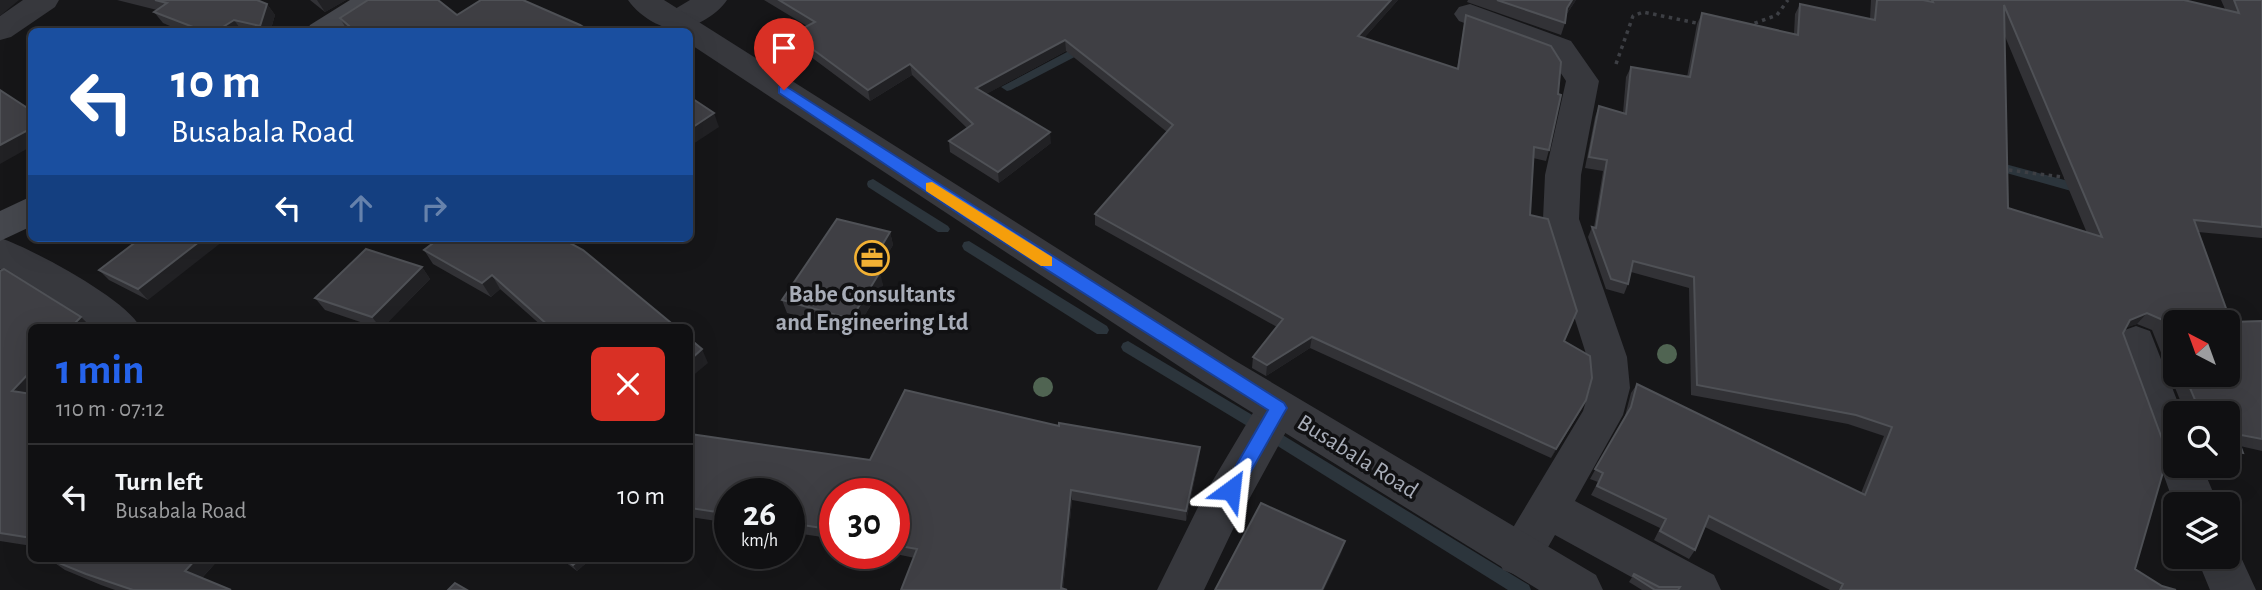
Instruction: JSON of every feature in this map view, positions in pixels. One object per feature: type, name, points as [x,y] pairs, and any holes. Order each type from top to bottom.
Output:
[{"type":"main road","points":[[327,28],[372,0]]},
{"type":"main road","points":[[0,228],[28,211]]},
{"type":"street","points":[[0,30],[44,0]]},
{"type":"street","name":"Busabala Road","points":[[643,0],[685,28]]},
{"type":"street","points":[[676,22],[712,0]]},
{"type":"street","points":[[1469,15],[1560,48],[1583,81],[1563,174],[1562,219],[1607,357],[1610,388],[1602,415],[1519,555]]},
{"type":"street","name":"Busabala Road","points":[[693,33],[848,131],[970,214],[1278,408],[1580,590]]},
{"type":"street","points":[[0,252],[69,290],[116,324]]},
{"type":"street","points":[[2136,342],[2163,417]]},
{"type":"street","points":[[1181,590],[1219,511],[1278,408]]},
{"type":"street","points":[[1547,508],[1698,590]]},
{"type":"street","points":[[2224,569],[2233,590]]},
{"type":"path","points":[[1744,26],[1769,20],[1787,6],[1788,0]]},
{"type":"path","points":[[1583,81],[1608,75],[1616,64],[1633,16],[1643,12],[1706,25]]},
{"type":"path","points":[[1996,168],[2077,179]]},
{"type":"building","points":[[155,0],[257,0],[267,4],[260,26],[234,20],[221,28],[196,28],[154,12],[167,3]]},
{"type":"building","points":[[368,0],[438,0],[457,15],[481,0],[523,0],[585,28],[351,28],[340,18]]},
{"type":"building","points":[[779,0],[1391,0],[1358,36],[1458,69],[1466,15],[1551,46],[1561,62],[1558,94],[1561,95],[1549,150],[1534,147],[1530,215],[1548,219],[1577,311],[1564,341],[1590,356],[1592,378],[1586,400],[1556,449],[1312,337],[1267,365],[1253,357],[1283,319],[1095,214],[1173,125],[1065,40],[976,88],[1050,132],[998,172],[949,141],[973,124],[910,64],[868,90],[792,34],[815,22]]},
{"type":"building","points":[[1497,0],[1572,0],[1567,8],[1565,23]]},
{"type":"building","points":[[1877,0],[2184,0],[2239,13],[2234,0],[2262,0],[2262,227],[2194,220],[2227,310],[2163,310],[2163,320],[2147,313],[2130,320],[2123,333],[2163,441],[2163,472],[2135,569],[2162,586],[2176,590],[1840,590],[1843,584],[1709,516],[1695,550],[1660,531],[1666,519],[1597,486],[1603,473],[1595,469],[1631,407],[1637,384],[1865,495],[1892,427],[1856,415],[1697,385],[1694,277],[1633,261],[1628,284],[1611,279],[1592,227],[1596,228],[1607,160],[1589,157],[1599,106],[1626,114],[1631,67],[1690,77],[1702,13],[1798,35],[1800,4],[1875,20]],"holes":[[[2004,5],[2102,237],[2008,208]]]},
{"type":"building","points":[[0,90],[28,108],[28,130],[0,145]]},
{"type":"building","points":[[693,99],[714,113],[693,127]]},
{"type":"building","points":[[837,219],[890,232],[868,269],[880,272],[851,319],[782,300]]},
{"type":"building","points":[[136,242],[199,242],[138,289],[99,270]]},
{"type":"building","points":[[435,242],[568,242],[583,250],[672,324],[547,324],[492,275],[482,283],[424,250]]},
{"type":"building","points":[[366,249],[422,267],[372,317],[315,298]]},
{"type":"building","points":[[4,269],[81,317],[74,324],[28,324],[28,374],[12,391],[28,393],[28,537],[0,533],[0,271]]},
{"type":"building","points":[[2262,321],[2262,439],[2240,435],[2240,401],[2196,401],[2190,387],[2240,387],[2240,322]]},
{"type":"building","points":[[693,342],[702,349],[693,357]]},
{"type":"building","points":[[905,390],[1059,426],[1059,423],[1200,447],[1186,511],[1071,490],[1061,588],[1067,590],[901,590],[917,549],[910,548],[910,478],[819,478],[819,528],[805,525],[805,478],[714,478],[714,512],[693,508],[693,434],[870,460]]},
{"type":"building","points":[[1261,503],[1345,541],[1322,590],[1215,590]]},
{"type":"building","points":[[56,562],[193,562],[185,571],[231,590],[133,590]]},
{"type":"building","points":[[1634,574],[1659,587],[1680,587],[1678,590],[1655,590],[1633,576]]},
{"type":"building","points":[[455,583],[467,590],[448,590]]},
{"type":"waterway","points":[[1007,87],[1086,46]]},
{"type":"waterway","points":[[1990,164],[2082,189]]},
{"type":"waterway","points":[[873,184],[943,229]]},
{"type":"waterway","points":[[969,246],[1102,330]]},
{"type":"waterway","points":[[1128,347],[1254,423]]},
{"type":"waterway","points":[[1281,440],[1523,590]]},
{"type":"slow traffic","points":[[932,187],[1046,262]]},
{"type":"place","name":"Babe Consultants and Engineering Ltd","points":[[872,258]]},
{"type":"route","points":[[784,90],[970,214],[1278,408],[1231,490]]}]
